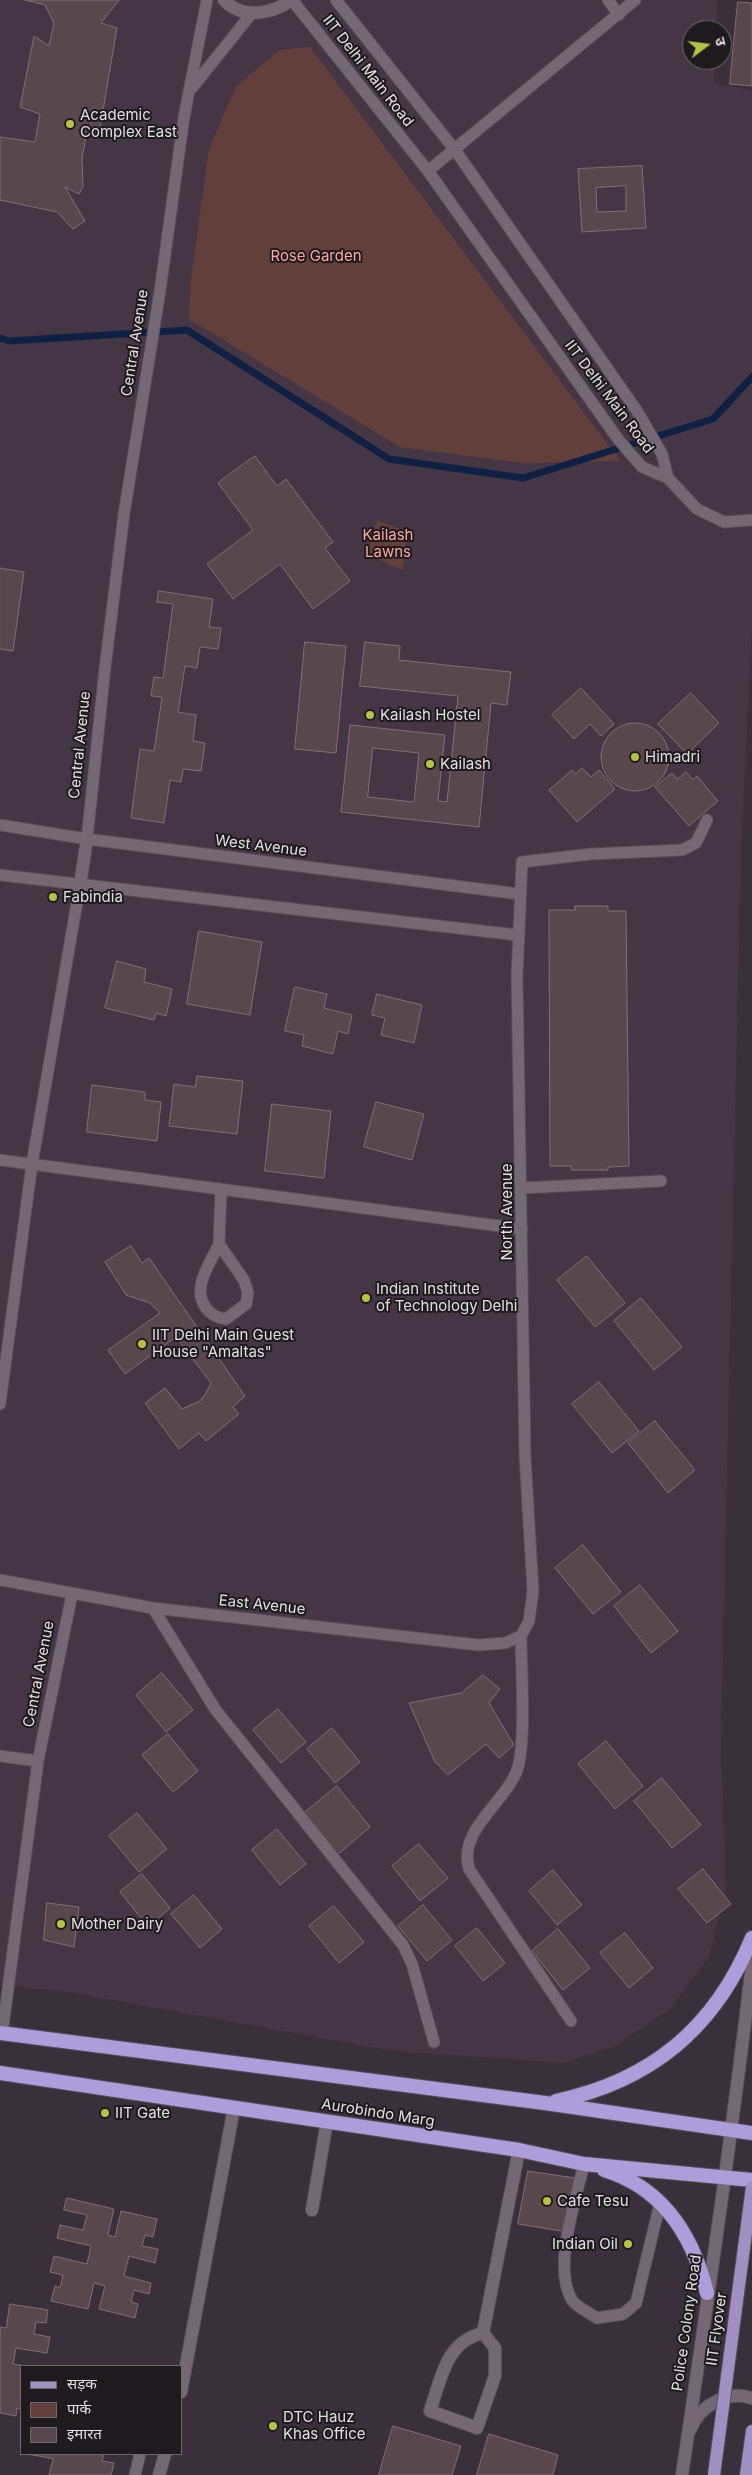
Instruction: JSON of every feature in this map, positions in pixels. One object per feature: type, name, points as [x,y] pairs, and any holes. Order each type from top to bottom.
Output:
[{"type":"highway","points":[[545,2103],[586,2094],[624,2080],[660,2059],[692,2033],[718,2002],[740,1967],[752,1938]]},
{"type":"highway","name":"Aurobindo Marg","points":[[1,2034],[545,2103],[752,2134]]},
{"type":"highway","name":"Aurobindo Marg","points":[[0,2073],[519,2150],[584,2164],[726,2176],[752,2180]]},
{"type":"highway","points":[[584,2164],[614,2173],[642,2188],[660,2203],[686,2234],[700,2262],[707,2293]]},
{"type":"main road","name":"IIT Flyover","points":[[714,2475],[752,2187]]},
{"type":"main road","points":[[746,2475],[752,2431]]},
{"type":"street","points":[[224,0],[239,10],[252,13],[267,13],[280,8],[292,0]]},
{"type":"street","name":"Central Avenue","points":[[80,885],[87,839]]},
{"type":"street","name":"Police Colony Road","points":[[682,2475],[707,2293],[733,2131],[752,1964]]},
{"type":"street","points":[[182,2387],[234,2108]]},
{"type":"street","points":[[312,2210],[327,2121]]},
{"type":"street","points":[[483,2333],[472,2335],[450,2353],[430,2410],[477,2428],[495,2376],[495,2348],[483,2333],[519,2150]]},
{"type":"street","points":[[687,2439],[694,2420],[708,2406],[726,2398],[746,2396],[752,2398]]},
{"type":"street","points":[[159,2475],[165,2455]]},
{"type":"lane","name":"Central Avenue","points":[[87,839],[104,668],[124,514],[156,321],[184,117],[207,0]]},
{"type":"lane","name":"IIT Delhi Main Road","points":[[292,0],[428,171],[619,440],[642,467],[668,478]]},
{"type":"lane","name":"IIT Delhi Main Road","points":[[336,0],[455,150],[647,428],[662,454],[668,478]]},
{"type":"lane","points":[[608,0],[619,15]]},
{"type":"lane","points":[[428,171],[635,0]]},
{"type":"lane","name":"Central Avenue","points":[[191,89],[252,13]]},
{"type":"lane","points":[[668,478],[697,509],[709,516],[724,522],[752,520]]},
{"type":"lane","name":"North Avenue","points":[[521,1636],[529,1621],[533,1591],[525,1456],[517,935],[522,862],[591,854],[682,850],[696,843],[707,820]]},
{"type":"lane","name":"West Avenue","points":[[0,825],[87,839],[519,894]]},
{"type":"lane","points":[[0,875],[517,935]]},
{"type":"lane","name":"Central Avenue","points":[[0,1404],[32,1164],[80,885]]},
{"type":"lane","points":[[0,1160],[522,1229]]},
{"type":"lane","points":[[522,1188],[661,1181]]},
{"type":"lane","points":[[219,1244],[244,1280],[248,1293],[246,1304],[226,1319],[210,1313],[202,1304],[199,1293],[201,1282],[219,1244],[221,1189]]},
{"type":"lane","name":"East Avenue","points":[[0,1580],[153,1608],[478,1645],[505,1643],[521,1636]]},
{"type":"lane","name":"Central Avenue","points":[[1,2034],[38,1761],[72,1594]]},
{"type":"lane","points":[[153,1608],[215,1709],[403,1945],[412,1964],[434,2042]]},
{"type":"lane","points":[[521,1636],[521,1760],[511,1783],[468,1842],[466,1857],[469,1869],[572,2021]]},
{"type":"lane","points":[[0,1756],[38,1761]]},
{"type":"lane","points":[[584,2164],[565,2252],[565,2281],[572,2301],[596,2318],[623,2314],[636,2303],[660,2203]]},
{"type":"lane","points":[[136,2475],[140,2455]]},
{"type":"shaded area","name":"Indian Institute of Technology Delhi","points":[[0,0],[717,0],[716,20],[682,20],[682,70],[715,70],[714,83],[752,91],[752,631],[741,853],[721,1743],[726,1889],[709,1957],[669,2010],[615,2046],[563,2063],[393,2051],[68,1992],[0,1985]]},
{"type":"green space","name":"Rose Garden","points":[[310,47],[620,461],[523,463],[400,447],[189,319],[191,279],[209,149],[236,86],[280,50]]},
{"type":"green space","name":"Kailash Lawns","points":[[377,520],[407,532],[403,570],[366,554]]},
{"type":"building","name":"Academic Complex East","points":[[25,0],[119,0],[101,23],[117,28],[99,134],[86,137],[82,158],[83,187],[79,194],[65,187],[85,221],[73,229],[57,212],[0,200],[0,137],[35,142],[40,114],[20,107],[34,36],[49,46],[54,23],[45,5]]},
{"type":"building","points":[[738,2],[752,3],[752,86],[730,84]]},
{"type":"building","points":[[642,166],[646,228],[582,232],[578,169]],"holes":[[[626,186],[626,211],[597,212],[596,188]]]},
{"type":"building","points":[[255,456],[277,486],[286,479],[333,542],[325,548],[350,581],[313,609],[280,564],[233,599],[207,564],[253,530],[218,483]]},
{"type":"building","points":[[0,568],[24,572],[13,651],[0,649]]},
{"type":"building","points":[[159,591],[213,599],[209,627],[221,628],[218,649],[200,647],[197,668],[185,666],[178,712],[196,715],[193,741],[205,743],[201,771],[183,769],[181,782],[170,780],[164,823],[131,818],[140,749],[154,751],[162,697],[151,696],[154,677],[163,678],[173,604],[157,602]]},
{"type":"building","points":[[305,642],[346,646],[336,753],[295,749]]},
{"type":"building","points":[[365,642],[400,646],[399,660],[511,672],[507,705],[491,703],[479,827],[341,812],[350,725],[445,735],[438,801],[447,802],[458,696],[360,686]],"holes":[[[373,748],[419,753],[414,802],[368,797]]]},
{"type":"building","points":[[581,688],[614,724],[601,736],[590,724],[574,739],[552,715]]},
{"type":"building","points":[[691,693],[719,723],[687,754],[658,724]]},
{"type":"building","name":"Himadri","points":[[635,723],[648,726],[659,733],[666,744],[669,757],[666,770],[659,781],[648,788],[635,791],[622,788],[611,781],[604,770],[601,757],[604,744],[611,733],[622,726]]},
{"type":"building","points":[[582,768],[591,777],[599,770],[615,789],[577,822],[549,790],[572,770],[575,774]]},
{"type":"building","points":[[686,772],[693,780],[697,776],[718,801],[689,826],[655,787],[672,773],[677,779]]},
{"type":"building","points":[[575,906],[608,906],[608,911],[626,911],[629,1166],[608,1167],[608,1170],[571,1170],[571,1166],[550,1166],[549,910],[575,910]]},
{"type":"building","points":[[199,931],[262,942],[250,1015],[187,1004]]},
{"type":"building","points":[[117,961],[146,969],[144,982],[172,989],[166,1016],[156,1013],[154,1020],[105,1008]]},
{"type":"building","points":[[295,987],[327,994],[324,1008],[352,1015],[348,1034],[338,1031],[333,1054],[302,1046],[304,1035],[285,1031]]},
{"type":"building","points":[[377,994],[422,1005],[414,1043],[381,1035],[385,1018],[372,1015]]},
{"type":"building","points":[[197,1076],[243,1081],[237,1134],[169,1126],[174,1084],[195,1087]]},
{"type":"building","points":[[92,1085],[145,1092],[145,1100],[161,1102],[157,1141],[87,1132]]},
{"type":"building","points":[[376,1102],[424,1114],[412,1160],[364,1147]]},
{"type":"building","points":[[272,1104],[331,1111],[324,1178],[265,1171]]},
{"type":"building","name":"IIT Delhi Main Guest House \"Amaltas\"","points":[[131,1246],[142,1263],[149,1258],[245,1396],[233,1407],[239,1414],[206,1441],[199,1433],[179,1449],[145,1403],[165,1388],[182,1409],[200,1401],[211,1383],[176,1337],[125,1374],[108,1350],[160,1313],[150,1303],[126,1295],[105,1262]]},
{"type":"building","points":[[587,1256],[625,1303],[595,1327],[557,1280]]},
{"type":"building","points":[[641,1298],[682,1347],[654,1370],[614,1321]]},
{"type":"building","points":[[599,1382],[639,1431],[612,1453],[572,1404]]},
{"type":"building","points":[[655,1421],[695,1470],[668,1493],[628,1443]]},
{"type":"building","points":[[583,1545],[621,1592],[593,1614],[555,1568]]},
{"type":"building","points":[[640,1585],[678,1631],[651,1653],[614,1606]]},
{"type":"building","points":[[162,1673],[193,1710],[166,1732],[136,1695]]},
{"type":"building","points":[[483,1675],[500,1689],[489,1703],[514,1745],[499,1758],[486,1744],[448,1775],[435,1762],[409,1703],[461,1693]]},
{"type":"building","points":[[278,1709],[306,1742],[281,1763],[253,1730]]},
{"type":"building","points":[[332,1728],[360,1762],[335,1783],[307,1749]]},
{"type":"building","points":[[168,1734],[198,1771],[173,1792],[142,1755]]},
{"type":"building","points":[[606,1741],[643,1786],[615,1809],[578,1764]]},
{"type":"building","points":[[662,1778],[701,1825],[672,1848],[634,1801]]},
{"type":"building","points":[[337,1786],[370,1827],[336,1856],[303,1814]]},
{"type":"building","points":[[137,1813],[167,1849],[139,1872],[109,1836]]},
{"type":"building","points":[[277,1829],[306,1864],[280,1885],[252,1850]]},
{"type":"building","points":[[419,1844],[448,1878],[420,1901],[392,1866]]},
{"type":"building","points":[[703,1869],[731,1904],[707,1923],[678,1889]]},
{"type":"building","points":[[553,1870],[582,1905],[557,1925],[529,1891]]},
{"type":"building","points":[[142,1874],[170,1908],[148,1927],[120,1892]]},
{"type":"building","points":[[194,1895],[222,1929],[200,1948],[171,1914]]},
{"type":"building","name":"Mother Dairy","points":[[47,1903],[79,1907],[74,1947],[44,1940]]},
{"type":"building","points":[[423,1905],[452,1940],[427,1961],[398,1926]]},
{"type":"building","points":[[334,1906],[364,1942],[339,1963],[309,1926]]},
{"type":"building","points":[[477,1928],[505,1963],[483,1981],[455,1946]]},
{"type":"building","points":[[558,1929],[590,1968],[563,1990],[532,1951]]},
{"type":"building","points":[[625,1933],[653,1968],[629,1988],[600,1953]]},
{"type":"building","name":"Cafe Tesu","points":[[528,2171],[575,2178],[567,2232],[518,2224]]},
{"type":"building","points":[[67,2198],[114,2209],[108,2235],[115,2237],[121,2211],[157,2219],[153,2237],[145,2235],[142,2246],[158,2249],[155,2263],[129,2256],[124,2276],[151,2283],[149,2294],[134,2290],[131,2302],[138,2304],[135,2318],[99,2309],[105,2286],[94,2283],[88,2309],[51,2301],[55,2286],[60,2288],[63,2275],[50,2272],[54,2256],[87,2264],[91,2246],[57,2238],[60,2225],[83,2230],[87,2215],[64,2210]]},
{"type":"building","points":[[10,2304],[48,2310],[46,2323],[36,2322],[34,2334],[50,2337],[47,2353],[16,2348],[13,2364],[20,2365],[20,2409],[17,2408],[16,2416],[0,2413],[0,2327],[6,2328]]},
{"type":"building","points":[[393,2426],[461,2446],[452,2475],[379,2475]]},
{"type":"building","points":[[489,2434],[558,2455],[553,2475],[477,2475]]},
{"type":"building","points":[[32,2455],[104,2455],[102,2461],[114,2463],[111,2475],[49,2475],[53,2459]]},
{"type":"waterway","points":[[0,338],[9,341],[187,330],[389,459],[523,478],[713,419],[752,377]]},
{"type":"place","name":"Academic Complex East","points":[[70,124]]},
{"type":"place","name":"Kailash Hostel","points":[[370,715]]},
{"type":"place","name":"Himadri","points":[[635,757]]},
{"type":"place","name":"Kailash","points":[[430,764]]},
{"type":"place","name":"Fabindia","points":[[53,897]]},
{"type":"place","name":"Indian Institute of Technology Delhi","points":[[366,1298]]},
{"type":"place","name":"IIT Delhi Main Guest House \"Amaltas\"","points":[[142,1344]]},
{"type":"place","name":"Mother Dairy","points":[[61,1924]]},
{"type":"place","name":"IIT Gate","points":[[105,2113]]},
{"type":"place","name":"Cafe Tesu","points":[[547,2201]]},
{"type":"place","name":"Indian Oil","points":[[628,2244]]},
{"type":"place","name":"DTC Hauz Khas Office","points":[[273,2426]]}]
